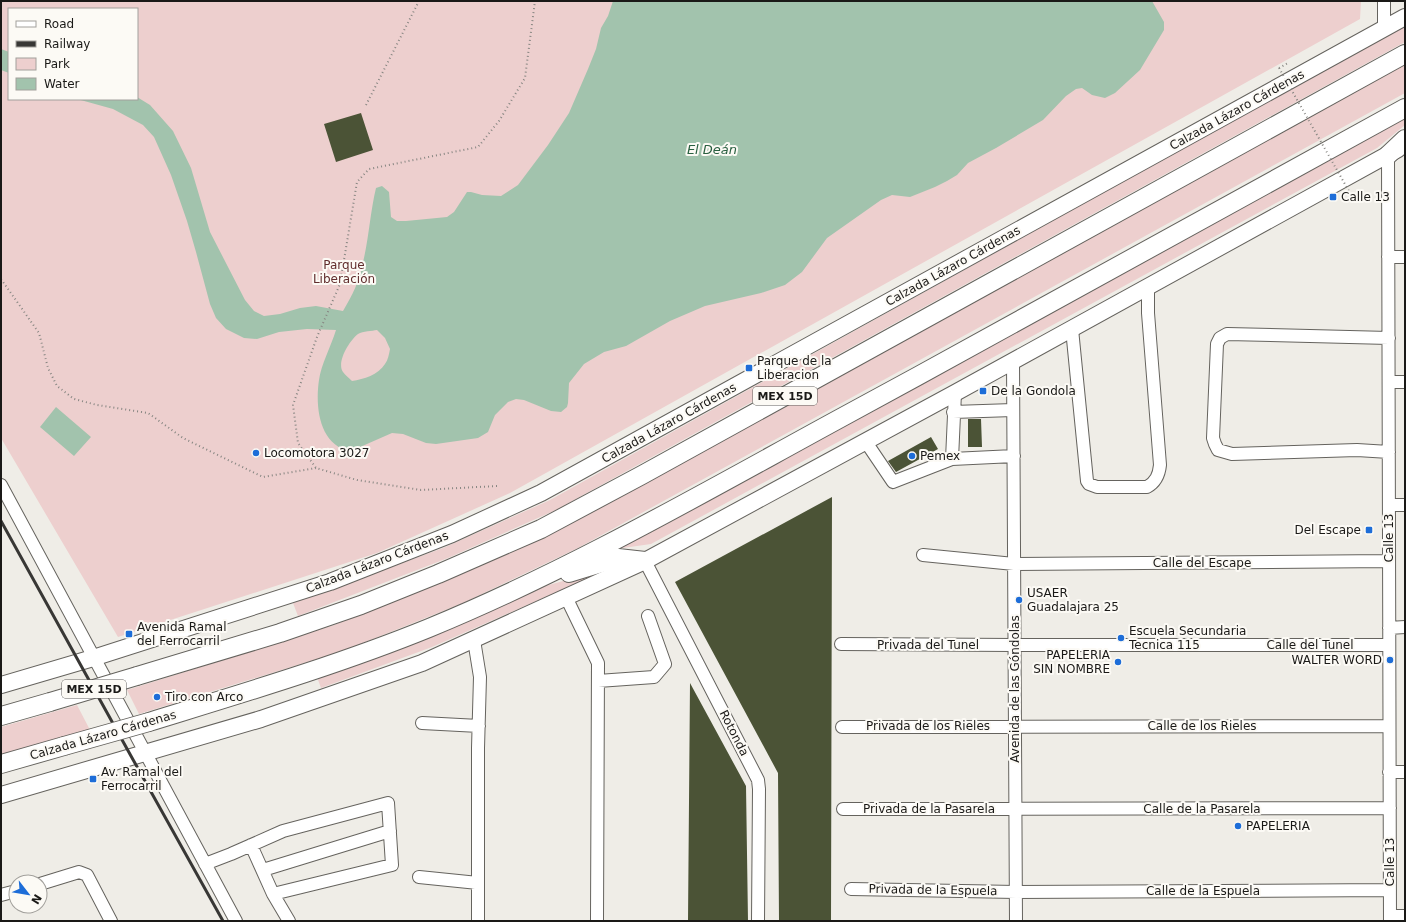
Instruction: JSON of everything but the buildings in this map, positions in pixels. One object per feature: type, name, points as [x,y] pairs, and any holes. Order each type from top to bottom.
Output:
[{"type":"highway","name":"MEX 15D","points":[[1,716],[280,633],[361,605],[438,574],[541,529],[642,475],[1405,54]]},
{"type":"highway","name":"Calzada Lázaro Cárdenas","points":[[1,764],[149,722],[290,679],[429,628],[559,569],[1019,321],[1405,108]]},
{"type":"highway","points":[[1388,154],[1405,140]]},
{"type":"highway","points":[[515,589],[618,558],[646,561]]},
{"type":"main road","name":"Calzada Lázaro Cárdenas","points":[[1,685],[93,658],[330,582],[452,534],[540,493],[1405,17]]},
{"type":"main road","points":[[1,795],[269,716],[422,663],[646,561],[866,442],[1405,145]]},
{"type":"street","points":[[1384,1],[1384,29]]},
{"type":"street","name":"Calle 13","points":[[1388,154],[1390,919]]},
{"type":"street","points":[[1388,257],[1405,257]]},
{"type":"street","points":[[1072,329],[1087,481],[1089,484],[1097,487],[1147,487],[1151,485],[1159,474],[1160,465],[1148,313],[1148,286]]},
{"type":"street","points":[[1389,338],[1227,334],[1220,338],[1217,344],[1213,438],[1218,450],[1232,454],[1357,450],[1389,452]]},
{"type":"street","name":"Avenida de las Góndolas","points":[[1013,361],[1016,921]]},
{"type":"street","points":[[1389,382],[1405,382]]},
{"type":"street","points":[[952,459],[955,393]]},
{"type":"street","points":[[954,412],[1013,410]]},
{"type":"street","points":[[866,442],[893,482],[952,459],[1014,456]]},
{"type":"street","points":[[1,485],[236,921]]},
{"type":"street","points":[[1389,505],[1405,505]]},
{"type":"street","name":"Calle del Escape","points":[[923,554],[1014,564],[1389,561]]},
{"type":"street","name":"Rotonda","points":[[646,561],[758,780],[758,921]]},
{"type":"street","points":[[566,597],[598,663],[597,921]]},
{"type":"street","points":[[598,681],[654,677],[666,664],[648,616]]},
{"type":"street","points":[[1389,628],[1405,628]]},
{"type":"street","points":[[474,640],[480,677],[478,921]]},
{"type":"street","name":"Privada del Tunel","points":[[841,644],[1014,645]]},
{"type":"street","name":"Calle del Tunel","points":[[1014,645],[1389,645]]},
{"type":"street","points":[[422,723],[479,726]]},
{"type":"street","name":"Privada de los Rieles","points":[[842,726],[1015,726]]},
{"type":"street","name":"Calle de los Rieles","points":[[1015,726],[1390,726]]},
{"type":"street","points":[[1390,772],[1405,772]]},
{"type":"street","points":[[205,864],[283,831],[388,803],[392,865],[273,894]]},
{"type":"street","name":"Calle de la Pasarela","points":[[1015,809],[1390,808]]},
{"type":"street","name":"Privada de la Pasarela","points":[[843,809],[1015,809]]},
{"type":"street","points":[[263,870],[390,831]]},
{"type":"street","points":[[251,845],[273,894],[289,921]]},
{"type":"street","points":[[48,882],[79,872],[87,875],[111,921]]},
{"type":"street","points":[[419,877],[478,883]]},
{"type":"street","name":"Privada de la Espuela","points":[[851,889],[1016,892]]},
{"type":"street","name":"Calle de la Espuela","points":[[1016,892],[1390,890]]},
{"type":"street","points":[[1390,919],[1405,916]]},
{"type":"path","points":[[366,105],[419,1]]},
{"type":"path","points":[[316,468],[298,443],[293,405],[317,337],[340,284],[357,182],[369,169],[478,147],[499,121],[525,78],[535,1]]},
{"type":"path","points":[[1288,64],[1279,68],[1350,193]]},
{"type":"path","points":[[1,279],[40,333],[48,368],[57,386],[74,399],[97,405],[148,413],[183,438],[263,476],[316,468],[357,480],[421,490],[498,486]]},
{"type":"green space","name":"Parque Liberación","points":[[1,1],[1361,1],[1360,19],[510,493],[377,553],[118,637],[1,438]]},
{"type":"green space","points":[[1405,25],[1405,42],[556,510],[448,558],[298,616],[293,603],[443,548],[550,500]]},
{"type":"green space","points":[[1405,62],[1405,93],[578,548],[463,603],[343,651],[139,714],[127,690],[334,625],[451,577]]},
{"type":"green space","points":[[1405,114],[1405,125],[1377,148],[651,544],[609,550]]},
{"type":"green space","points":[[611,568],[432,647],[321,688],[317,677],[523,592]]},
{"type":"green space","points":[[77,705],[90,730],[1,755],[1,727]]},
{"type":"water","name":"El Deán","points":[[613,1],[1152,1],[1164,22],[1164,30],[1140,70],[1115,93],[1105,98],[1092,95],[1082,88],[1076,89],[1066,96],[1043,120],[968,163],[957,175],[947,181],[910,197],[892,195],[881,200],[827,238],[802,272],[785,285],[761,293],[705,306],[670,321],[626,346],[604,352],[584,364],[569,383],[567,407],[561,412],[551,411],[524,400],[516,399],[508,402],[495,415],[488,432],[478,438],[436,444],[426,443],[403,434],[392,433],[351,451],[340,448],[332,441],[326,433],[319,413],[318,390],[320,374],[336,330],[307,329],[279,332],[257,339],[244,338],[226,329],[216,318],[210,304],[187,221],[171,175],[154,137],[143,125],[113,109],[81,100],[138,100],[138,98],[150,105],[173,131],[191,168],[210,232],[245,300],[254,311],[264,316],[316,306],[343,311],[350,300],[362,269],[376,188],[382,186],[389,192],[391,217],[397,221],[406,221],[447,217],[454,212],[467,192],[482,195],[501,196],[518,185],[548,145],[569,113],[596,49],[601,28],[608,16]],"holes":[[[377,330],[385,338],[390,349],[388,359],[382,368],[375,374],[366,378],[352,381],[341,368],[341,363],[345,352],[351,341],[360,333]]]},
{"type":"water","points":[[1,49],[8,52],[8,73],[1,70]]},
{"type":"water","points":[[56,407],[91,437],[74,456],[40,427]]},
{"type":"railway","points":[[1,521],[223,921]]},
{"type":"place","name":"Calle 13","points":[[1333,197]]},
{"type":"place","name":"Parque de la Liberacion","points":[[749,368]]},
{"type":"place","name":"De la Gondola","points":[[983,391]]},
{"type":"place","name":"Locomotora 3027","points":[[256,453]]},
{"type":"place","name":"Pemex","points":[[912,456]]},
{"type":"place","name":"Del Escape","points":[[1369,530]]},
{"type":"place","name":"USAER Guadalajara 25","points":[[1019,600]]},
{"type":"place","name":"Avenida Ramal del Ferrocarril","points":[[129,634]]},
{"type":"place","name":"Escuela Secundaria Tecnica 115","points":[[1121,638]]},
{"type":"place","name":"WALTER WORD","points":[[1390,660]]},
{"type":"place","name":"PAPELERIA SIN NOMBRE","points":[[1118,662]]},
{"type":"place","name":"Tiro con Arco","points":[[157,697]]},
{"type":"place","name":"Av. Ramal del Ferrocarril","points":[[93,779]]},
{"type":"place","name":"PAPELERIA","points":[[1238,826]]}]
